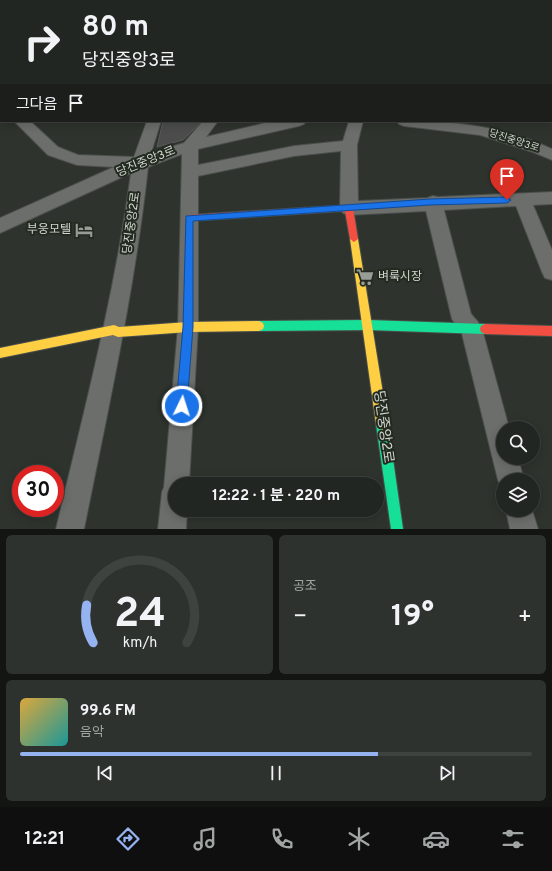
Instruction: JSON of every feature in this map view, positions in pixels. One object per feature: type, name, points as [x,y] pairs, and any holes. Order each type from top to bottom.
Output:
[{"type":"street","points":[[22,122],[53,151],[77,160],[140,163]]},
{"type":"street","name":"당진중앙2로","points":[[70,529],[114,330],[133,223],[140,163],[154,122]]},
{"type":"street","points":[[177,477],[188,327],[190,146],[209,122]]},
{"type":"street","name":"당진중앙3로","points":[[0,226],[140,163],[234,133],[294,122]]},
{"type":"street","points":[[349,208],[349,145],[356,122]]},
{"type":"street","name":"당진중앙3로","points":[[413,122],[481,130],[538,148],[552,155]]},
{"type":"street","points":[[190,172],[294,152],[349,145]]},
{"type":"street","points":[[189,218],[433,202],[552,198]]},
{"type":"street","points":[[522,200],[552,272]]},
{"type":"street","points":[[433,202],[462,320],[471,329],[496,424]]},
{"type":"street","name":"당진중앙2로","points":[[349,208],[368,325],[397,529]]},
{"type":"street","points":[[0,353],[114,330],[118,332],[188,327],[368,325],[471,329],[552,330]]},
{"type":"street","points":[[172,529],[173,517]]},
{"type":"street","points":[[521,517],[524,529]]},
{"type":"building","points":[[163,122],[201,122],[183,140],[157,147]]},
{"type":"traffic: fast","points":[[259,326],[368,325],[485,329]]},
{"type":"traffic: fast","points":[[382,424],[397,529]]},
{"type":"traffic: slow","points":[[354,239],[382,424]]},
{"type":"traffic: slow","points":[[0,353],[114,330],[118,332],[188,327],[259,326]]},
{"type":"traffic: jam","points":[[189,218],[349,208],[354,239]]},
{"type":"traffic: jam","points":[[485,329],[552,331]]},
{"type":"place","name":"부웅모텔","points":[[84,230]]},
{"type":"place","name":"벼룩시장","points":[[365,277]]},
{"type":"route","points":[[182,406],[188,327],[189,218],[430,202],[507,200]]}]
